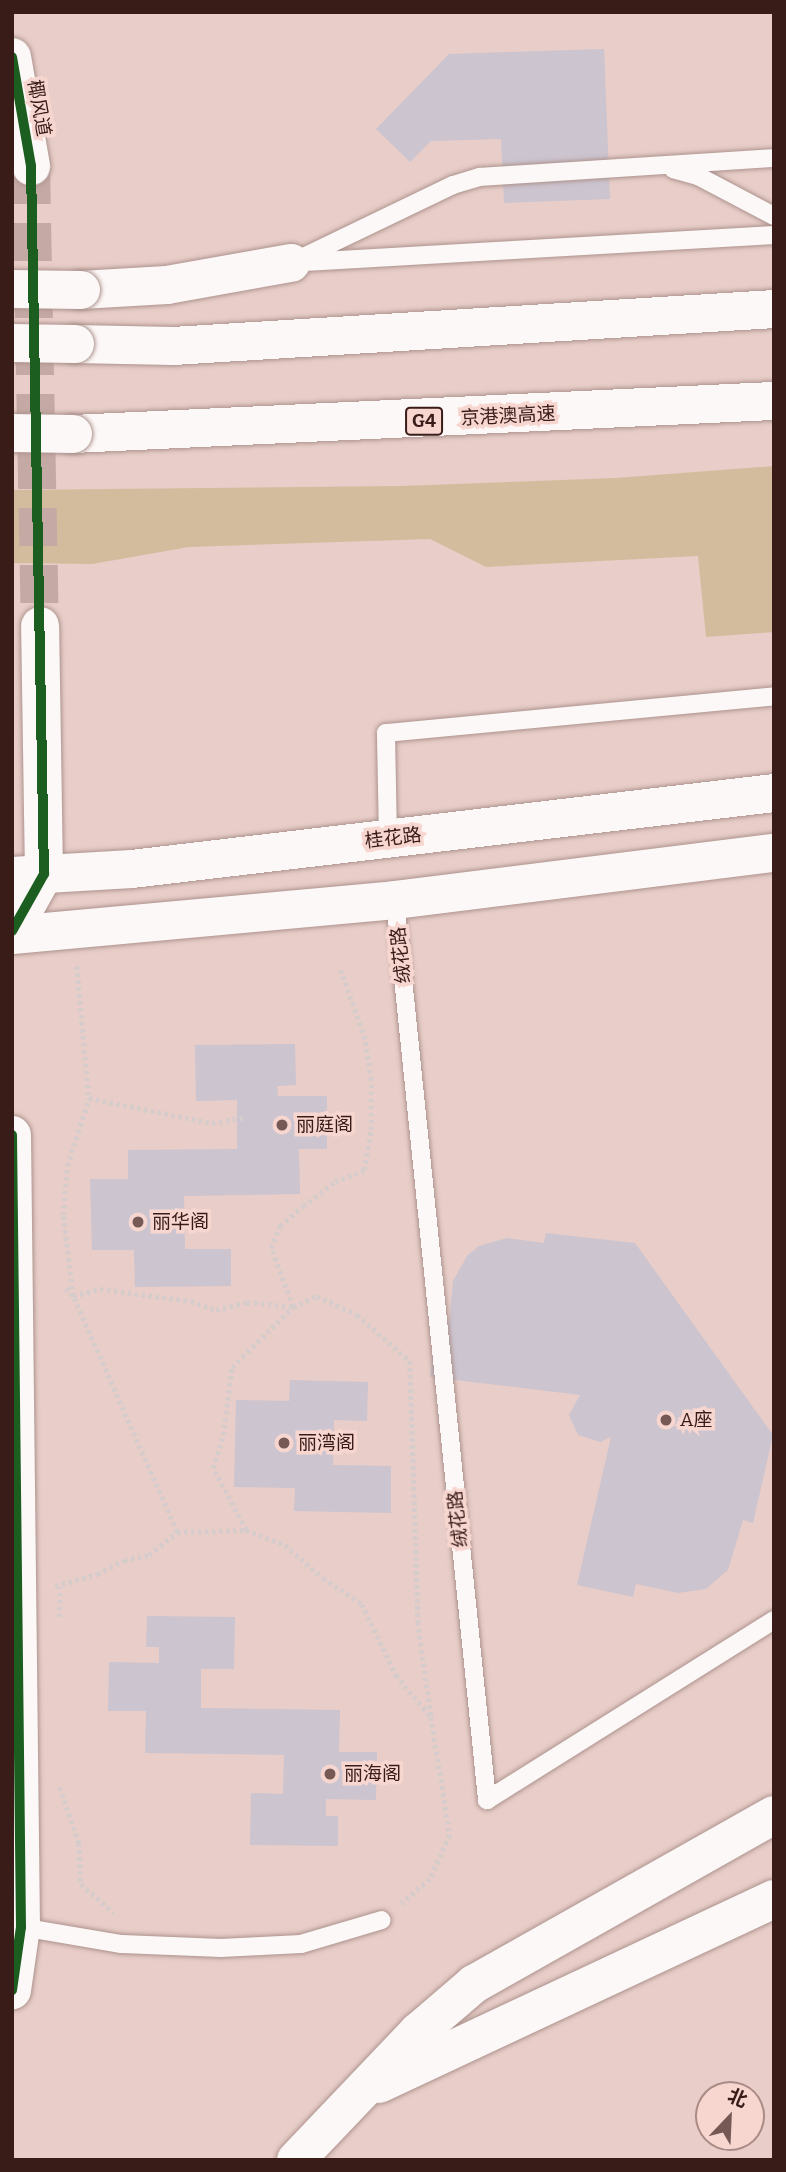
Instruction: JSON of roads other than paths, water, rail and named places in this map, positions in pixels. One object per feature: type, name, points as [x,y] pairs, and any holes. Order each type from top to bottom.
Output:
[{"type":"main road","name":"椰风道","points":[[12,57],[31,166]]},
{"type":"main road","points":[[12,289],[82,290],[167,285],[291,263]]},
{"type":"main road","points":[[12,343],[173,346],[774,309]]},
{"type":"main road","name":"京港澳高速","points":[[12,433],[73,434],[774,401]]},
{"type":"main road","points":[[40,626],[28,875],[12,933],[74,931],[395,900],[774,853]]},
{"type":"main road","name":"桂花路","points":[[28,875],[132,869],[774,793]]},
{"type":"main road","points":[[12,1135],[18,1585],[17,1927],[12,1990]]},
{"type":"main road","points":[[296,2160],[418,2032],[474,1984],[774,1815]]},
{"type":"main road","points":[[361,2092],[774,1899]]},
{"type":"lane","points":[[291,263],[444,189],[480,177],[774,158]]},
{"type":"lane","points":[[659,164],[698,176],[774,216]]},
{"type":"lane","points":[[291,263],[774,235]]},
{"type":"lane","points":[[388,839],[386,733],[774,696]]},
{"type":"lane","name":"绒花路","points":[[395,900],[486,1800],[774,1620]]},
{"type":"lane","points":[[17,1927],[122,1944],[220,1948],[301,1944],[382,1920]]},
{"type":"tunnel","points":[[31,166],[40,626]]},
{"type":"place","name":"丽庭阁","points":[[282,1125]]},
{"type":"place","name":"丽华阁","points":[[138,1222]]},
{"type":"place","name":"A座","points":[[666,1420]]},
{"type":"place","name":"丽湾阁","points":[[284,1443]]},
{"type":"place","name":"丽海阁","points":[[330,1774]]}]
